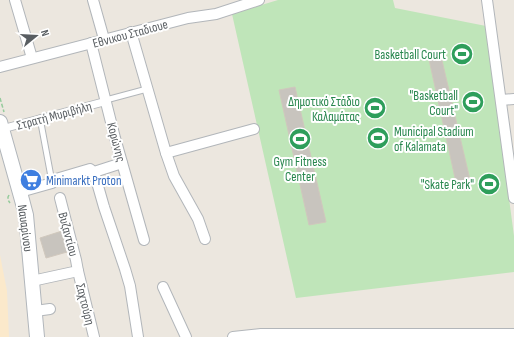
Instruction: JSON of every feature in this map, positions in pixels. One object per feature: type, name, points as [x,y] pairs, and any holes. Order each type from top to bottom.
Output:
[{"type":"main road","name":"Ναυαρίνου","points":[[1,125],[26,215],[37,337]]},
{"type":"street","points":[[15,0],[32,58]]},
{"type":"street","points":[[93,0],[104,39]]},
{"type":"street","name":"Εθνικου Σταδιουe","points":[[0,67],[188,18],[216,14],[259,0]]},
{"type":"street","points":[[487,0],[514,198]]},
{"type":"street","points":[[131,32],[174,176],[198,219],[205,239]]},
{"type":"street","name":"Κορώνης","points":[[91,43],[122,163],[144,240]]},
{"type":"street","points":[[501,100],[514,99]]},
{"type":"street","name":"Στρατή Μυριβήλη","points":[[1,125],[40,118],[106,100]]},
{"type":"street","points":[[166,153],[254,129]]},
{"type":"street","points":[[94,172],[122,163]]},
{"type":"street","points":[[20,192],[52,183],[56,179],[90,169],[94,172],[130,286],[138,337]]},
{"type":"street","name":"Βυζαντίου","points":[[32,281],[78,271],[60,198]]},
{"type":"street","name":"Σαχτούρη","points":[[78,271],[94,337]]},
{"type":"street","points":[[163,287],[186,337]]},
{"type":"street","points":[[35,311],[50,309]]},
{"type":"street","points":[[233,337],[261,334],[514,334]]},
{"type":"lane","points":[[106,100],[147,89]]},
{"type":"lane","points":[[40,118],[52,183]]},
{"type":"green space","name":"Δημοτικό Στάδιο Καλαμάτας","points":[[278,0],[393,0],[395,8],[486,26],[514,236],[514,272],[296,298],[232,14]]},
{"type":"sand","points":[[0,255],[7,291],[9,337],[0,337]]},
{"type":"building","points":[[440,52],[471,184],[457,187],[428,55]]},
{"type":"building","points":[[295,87],[326,222],[309,225],[279,90]]},
{"type":"building","points":[[62,231],[67,252],[46,258],[40,238]]},
{"type":"place","name":"Basketball Court","points":[[462,54]]},
{"type":"place","name":"\"Basketball Court\"","points":[[473,102]]},
{"type":"place","name":"Δημοτικό Στάδιο Καλαμάτας","points":[[375,108]]},
{"type":"place","name":"Municipal Stadium of Kalamata","points":[[378,138]]},
{"type":"place","name":"Gym Fitness Center","points":[[300,139]]},
{"type":"place","name":"Minimarkt Proton","points":[[31,180]]},
{"type":"place","name":"\"Skate Park\"","points":[[489,184]]}]
